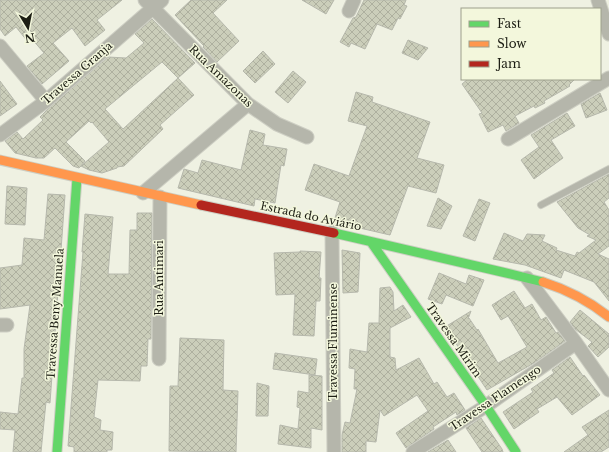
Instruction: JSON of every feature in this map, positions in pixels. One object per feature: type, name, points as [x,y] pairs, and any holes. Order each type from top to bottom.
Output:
[{"type":"street","name":"Travessa Granja","points":[[0,136],[46,101],[153,3]]},
{"type":"street","name":"Rua Amazonas","points":[[153,3],[248,104],[277,124],[307,138]]},
{"type":"street","points":[[602,16],[609,34]]},
{"type":"street","points":[[0,46],[46,101]]},
{"type":"street","points":[[508,139],[609,78]]},
{"type":"street","points":[[143,193],[248,104]]},
{"type":"street","name":"Estrada do Aviário","points":[[0,160],[160,197],[332,232],[527,278],[566,291],[586,300],[609,317]]},
{"type":"street","name":"Travessa Beny Manuela","points":[[57,452],[77,178]]},
{"type":"street","name":"Rua Antimari","points":[[159,359],[160,197]]},
{"type":"street","name":"Travessa Fluminense","points":[[332,232],[334,452]]},
{"type":"street","name":"Travessa Mirim","points":[[371,242],[486,406],[516,452]]},
{"type":"street","points":[[527,278],[609,390]]},
{"type":"street","name":"Travessa Flamengo","points":[[413,452],[486,406],[576,343]]},
{"type":"lane","points":[[541,205],[609,169]]},
{"type":"building","points":[[0,0],[122,0],[97,20],[105,30],[85,46],[72,28],[53,43],[69,61],[42,84],[27,66],[44,53],[32,39],[28,42],[16,27],[5,36],[0,29]]},
{"type":"building","points":[[191,0],[227,0],[213,13],[239,41],[217,62],[175,15]]},
{"type":"building","points":[[302,0],[334,0],[326,14]]},
{"type":"building","points":[[364,0],[406,0],[404,5],[407,6],[400,19],[398,18],[392,30],[377,24],[365,49],[351,43],[349,47],[340,42],[353,18],[356,17]]},
{"type":"building","points":[[152,19],[195,63],[178,78],[194,95],[160,125],[163,129],[124,166],[102,173],[89,170],[81,166],[79,168],[73,166],[55,148],[44,158],[36,158],[15,153],[5,141],[17,132],[23,139],[43,120],[40,117],[49,108],[108,57],[126,58],[144,43],[135,34]],"holes":[[[162,62],[178,78],[123,129],[105,109]],[[89,121],[91,123],[92,122],[109,142],[81,166],[85,161],[66,142]]]},
{"type":"building","points":[[408,40],[428,48],[418,60],[402,53]]},
{"type":"building","points":[[263,51],[275,64],[255,83],[243,71]]},
{"type":"building","points":[[293,71],[306,82],[288,103],[275,92]]},
{"type":"building","points":[[467,80],[574,80],[569,85],[570,86],[544,101],[545,103],[535,108],[534,106],[515,116],[519,123],[506,131],[503,125],[488,132],[479,114],[482,113],[462,84]]},
{"type":"building","points":[[0,81],[17,104],[0,116]]},
{"type":"building","points":[[356,92],[373,97],[372,102],[430,122],[417,158],[444,165],[436,193],[408,186],[390,235],[334,221],[340,202],[305,190],[314,164],[349,176],[367,126],[348,121]]},
{"type":"building","points":[[600,93],[607,110],[586,118],[581,104]]},
{"type":"building","points":[[567,113],[575,126],[551,140],[563,158],[534,179],[521,160],[539,147],[531,135]]},
{"type":"building","points":[[250,130],[265,134],[263,145],[287,149],[284,166],[281,165],[275,203],[255,199],[254,206],[178,188],[184,169],[198,173],[202,160],[241,170]]},
{"type":"building","points":[[609,174],[609,198],[604,202],[609,210],[609,246],[598,254],[609,259],[609,301],[594,282],[564,270],[561,278],[525,265],[493,259],[504,233],[523,241],[527,234],[545,235],[542,241],[557,248],[556,250],[575,256],[577,252],[579,253],[596,240],[587,236],[590,235],[578,228],[557,202]]},
{"type":"building","points":[[7,186],[27,188],[25,225],[5,224]]},
{"type":"building","points":[[48,194],[65,195],[50,403],[46,402],[41,452],[13,452],[15,430],[0,429],[0,412],[18,414],[22,378],[24,378],[24,349],[30,305],[0,309],[0,268],[22,265],[24,238],[44,240]]},
{"type":"building","points":[[438,198],[452,206],[441,229],[427,226]]},
{"type":"building","points":[[479,199],[490,203],[475,241],[463,236]]},
{"type":"building","points":[[137,213],[152,213],[151,339],[148,339],[147,366],[141,366],[140,381],[98,380],[94,417],[101,420],[100,430],[113,432],[112,450],[107,450],[107,452],[74,452],[74,447],[68,446],[85,214],[113,217],[108,274],[129,274],[130,230],[137,230]]},
{"type":"building","points":[[342,250],[360,253],[358,292],[343,293]]},
{"type":"building","points":[[300,251],[321,252],[319,278],[321,278],[320,301],[316,301],[314,336],[293,335],[295,294],[276,295],[274,253]]},
{"type":"building","points":[[439,273],[466,284],[469,275],[484,280],[473,306],[446,295],[442,304],[428,299]]},
{"type":"building","points":[[390,287],[393,292],[394,311],[403,305],[411,317],[390,328],[390,357],[395,358],[396,370],[419,358],[434,384],[437,382],[447,397],[454,393],[465,410],[457,415],[456,412],[433,427],[434,429],[406,448],[396,433],[428,411],[417,395],[384,416],[380,410],[376,442],[366,441],[366,452],[342,452],[342,435],[345,422],[350,423],[357,389],[354,389],[355,369],[349,368],[350,349],[367,352],[369,323],[379,323],[380,288]]},
{"type":"building","points":[[514,291],[525,308],[532,304],[541,320],[546,317],[556,333],[558,332],[565,341],[534,363],[487,390],[445,327],[471,311],[468,319],[469,318],[477,330],[478,329],[498,363],[500,362],[527,347],[508,316],[501,320],[492,305]]},
{"type":"building","points":[[580,310],[609,334],[609,347],[598,357],[588,346],[592,342],[575,329],[570,322]]},
{"type":"building","points":[[180,338],[224,340],[223,390],[238,391],[236,452],[169,451],[170,386],[178,386]]},
{"type":"building","points":[[275,353],[317,359],[315,375],[273,369]]},
{"type":"building","points":[[570,357],[583,376],[584,375],[600,395],[572,415],[557,397],[537,409],[539,412],[514,429],[503,412],[533,392],[531,389],[554,373],[552,370]]},
{"type":"building","points":[[309,375],[322,376],[322,430],[311,428],[311,448],[278,444],[280,425],[298,429],[300,408],[297,407],[298,391],[309,393]]},
{"type":"building","points":[[257,383],[269,386],[268,416],[256,416]]},
{"type":"building","points":[[609,410],[609,447],[601,452],[564,452],[588,435],[582,427]]},
{"type":"building","points":[[481,418],[503,452],[482,452],[466,428]]},
{"type":"building","points":[[448,440],[456,452],[428,452]]},
{"type":"traffic: fast","points":[[57,452],[77,178]]},
{"type":"traffic: fast","points":[[334,233],[543,282]]},
{"type":"traffic: fast","points":[[371,242],[486,406],[516,452]]},
{"type":"traffic: slow","points":[[0,160],[201,205]]},
{"type":"traffic: slow","points":[[543,282],[578,296],[609,317]]},
{"type":"traffic: jam","points":[[201,205],[334,233]]}]
